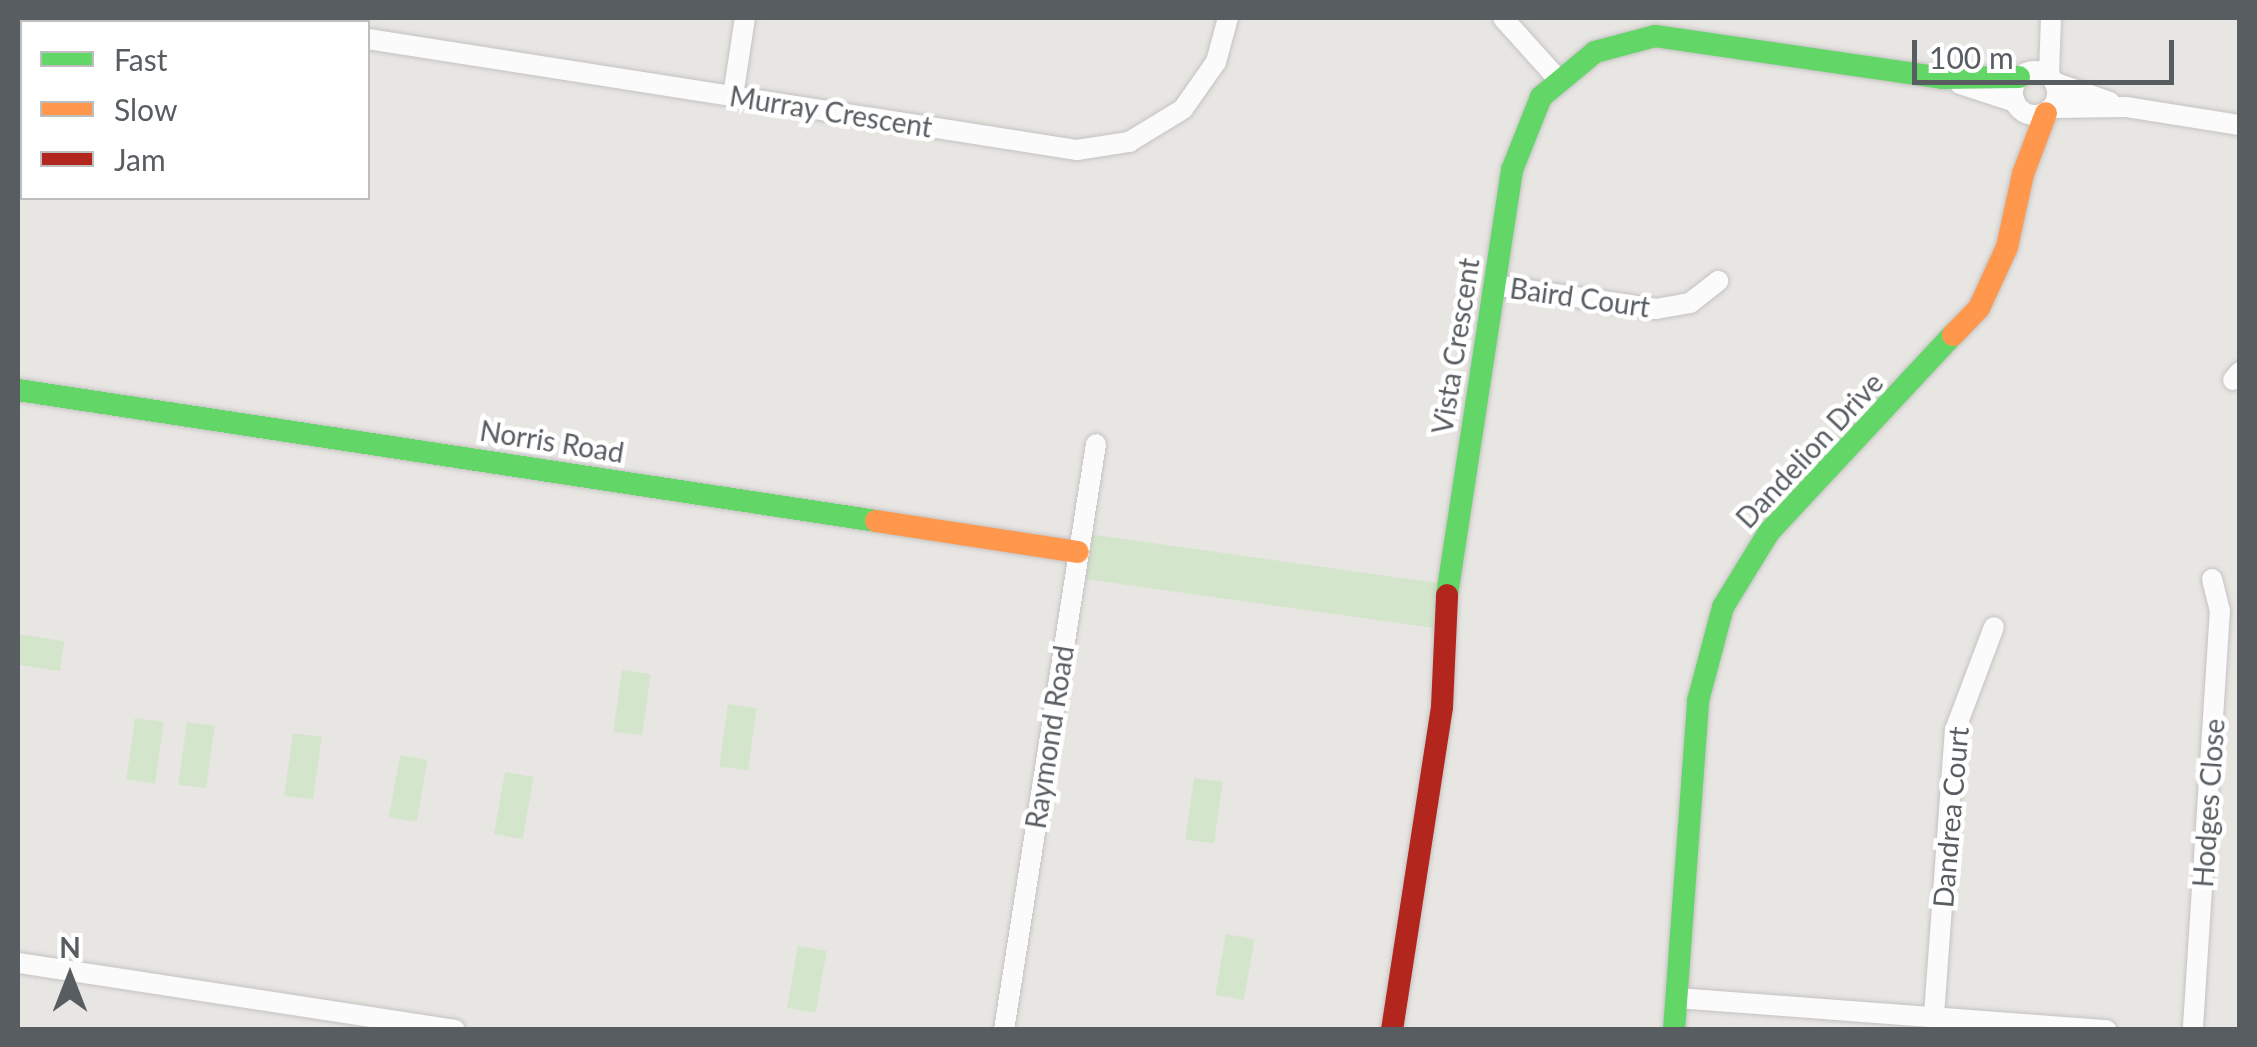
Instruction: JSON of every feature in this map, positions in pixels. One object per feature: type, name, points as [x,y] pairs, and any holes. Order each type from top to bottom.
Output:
[{"type":"street","points":[[733,96],[746,18]]},
{"type":"street","name":"Murray Crescent","points":[[370,39],[1050,146],[1106,148],[1148,134],[1183,110],[1216,62],[1228,18]]},
{"type":"street","points":[[1502,18],[1557,78]]},
{"type":"street","points":[[2034,108],[2048,18]]},
{"type":"street","name":"Vista Crescent","points":[[1392,1030],[1442,707],[1446,604],[1519,138],[1557,78],[1596,52],[1655,36],[1942,78],[2038,77]]},
{"type":"street","points":[[2038,77],[2126,107],[2240,125]]},
{"type":"street","points":[[2034,108],[2038,77]]},
{"type":"street","name":"Vista Crescent","points":[[1942,78],[2034,108],[2126,107]]},
{"type":"street","name":"Dandelion Drive","points":[[1674,1030],[1698,702],[1723,608],[1769,532],[1979,308],[2007,247],[2034,108]]},
{"type":"street","name":"Baird Court","points":[[1494,285],[1656,309],[1690,304],[1718,281]]},
{"type":"street","name":"Norris Road","points":[[18,390],[1078,552]]},
{"type":"street","name":"Raymond Road","points":[[1004,1030],[1096,444]]},
{"type":"street","name":"Hodges Close","points":[[2192,1029],[2220,611],[2212,579]]},
{"type":"street","name":"Dandrea Court","points":[[1934,1015],[1954,730],[1994,626]]},
{"type":"street","points":[[18,962],[455,1030]]},
{"type":"street","points":[[1677,998],[2107,1030]]},
{"type":"green space","points":[[1081,533],[1449,585],[1443,629],[1075,578]]},
{"type":"green space","points":[[18,634],[64,641],[60,671],[18,664]]},
{"type":"green space","points":[[622,670],[651,674],[642,735],[613,731]]},
{"type":"green space","points":[[728,704],[757,708],[748,770],[719,766]]},
{"type":"green space","points":[[135,718],[164,722],[155,783],[126,779]]},
{"type":"green space","points":[[187,722],[215,726],[206,788],[178,784]]},
{"type":"green space","points":[[293,733],[322,737],[313,799],[284,795]]},
{"type":"green space","points":[[400,755],[428,760],[417,822],[389,817]]},
{"type":"green space","points":[[505,772],[534,777],[523,839],[494,834]]},
{"type":"green space","points":[[1194,778],[1223,782],[1214,843],[1185,839]]},
{"type":"green space","points":[[1226,934],[1255,939],[1244,1000],[1215,995]]},
{"type":"green space","points":[[798,946],[827,951],[816,1013],[787,1008]]},
{"type":"traffic: fast","points":[[1447,595],[1512,170],[1541,97],[1595,52],[1655,36],[1942,78],[2019,77]]},
{"type":"traffic: fast","points":[[1674,1030],[1698,701],[1723,607],[1769,532],[1953,335]]},
{"type":"traffic: fast","points":[[18,390],[876,521]]},
{"type":"traffic: slow","points":[[1953,335],[1979,308],[2007,247],[2023,174],[2046,113]]},
{"type":"traffic: slow","points":[[876,521],[1078,552]]},
{"type":"traffic: jam","points":[[1392,1030],[1442,707],[1447,595]]}]
